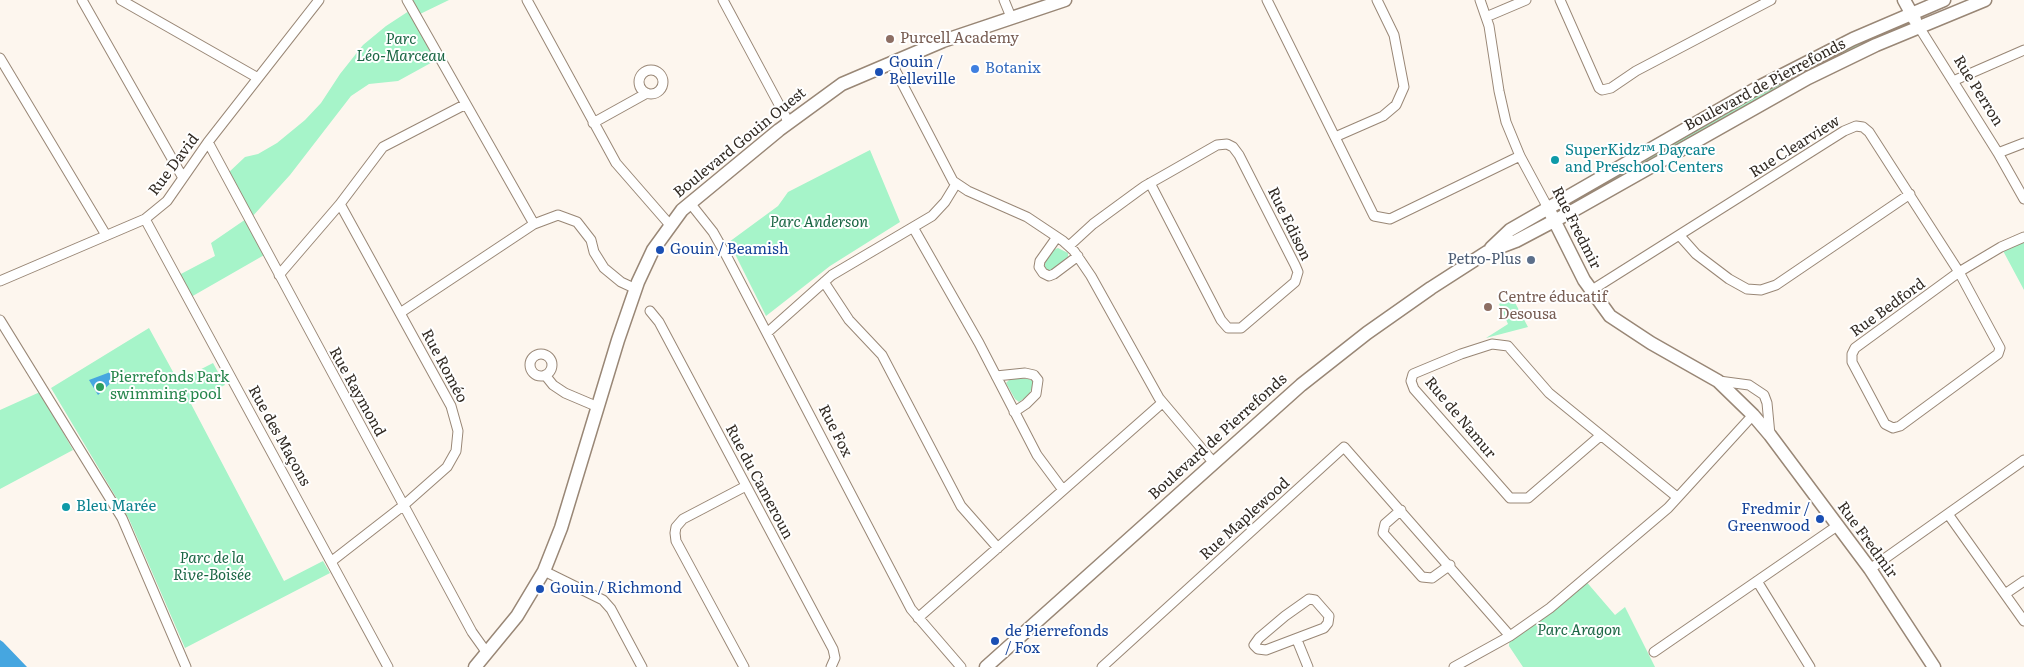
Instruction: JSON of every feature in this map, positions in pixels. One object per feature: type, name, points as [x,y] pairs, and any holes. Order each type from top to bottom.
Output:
[{"type":"main road","name":"Boulevard Gouin Ouest","points":[[475,667],[517,616],[544,571],[561,528],[636,289],[653,250],[690,203],[789,123],[842,84],[890,62],[1011,16],[1065,0]]},
{"type":"main road","name":"Rue Perron","points":[[1904,0],[1919,26]]},
{"type":"main road","name":"Boulevard de Pierrefonds","points":[[986,667],[1214,462],[1340,353],[1413,300],[1487,252],[1510,230],[1766,83],[1837,47],[1944,0]]},
{"type":"main road","name":"Boulevard de Pierrefonds","points":[[1487,252],[1516,241],[1796,84],[1919,26],[1985,0]]},
{"type":"main road","name":"Rue Fredmir","points":[[1548,208],[1584,280],[1610,316],[1621,325],[1718,381],[1753,415],[1770,435],[1870,569],[1934,667]]},
{"type":"street","points":[[82,0],[183,178]]},
{"type":"street","points":[[121,0],[258,78]]},
{"type":"street","points":[[407,0],[534,224]]},
{"type":"street","points":[[527,0],[616,163],[670,226]]},
{"type":"street","points":[[723,0],[789,123]]},
{"type":"street","points":[[1004,0],[1011,16]]},
{"type":"street","points":[[1267,0],[1374,216],[1390,219],[1520,156]]},
{"type":"street","points":[[1335,137],[1382,116],[1396,105],[1404,87],[1394,35],[1377,0]]},
{"type":"street","name":"Rue Fredmir","points":[[1480,0],[1486,16],[1500,99],[1520,156],[1548,208]]},
{"type":"street","points":[[1486,16],[1526,0]]},
{"type":"street","points":[[1560,0],[1599,88],[1602,90],[1611,88],[1636,71],[1771,0]]},
{"type":"street","name":"Rue David","points":[[0,281],[145,219],[167,201],[208,142],[316,1]]},
{"type":"street","name":"Rue Perron","points":[[1919,26],[1998,153],[2024,199]]},
{"type":"street","points":[[1953,80],[2024,50]]},
{"type":"street","points":[[0,58],[106,235]]},
{"type":"street","points":[[890,62],[945,168],[956,184],[1019,213],[1070,246],[1078,256],[1162,402],[1214,462]]},
{"type":"street","points":[[593,123],[647,93]]},
{"type":"street","points":[[279,275],[340,204],[383,147],[466,104]]},
{"type":"street","name":"Rue Clearview","points":[[1592,290],[1844,131],[1856,126],[1864,127],[1960,272],[1997,339],[2000,348],[1998,354]]},
{"type":"street","name":"Rue Raymond","points":[[208,142],[472,632],[486,653]]},
{"type":"street","points":[[1998,153],[2024,143]]},
{"type":"street","name":"Rue Edison","points":[[1070,246],[1110,210],[1150,183],[1217,145],[1224,144],[1233,147],[1297,268],[1298,276],[1295,282],[1241,328],[1228,328],[1221,320],[1150,183]]},
{"type":"street","points":[[768,332],[840,270],[914,229],[936,213],[956,184]]},
{"type":"street","points":[[1680,236],[1696,254],[1729,279],[1747,289],[1761,290],[1776,284],[1910,194]]},
{"type":"street","name":"Rue Fox","points":[[690,203],[716,238],[768,332],[902,593],[918,618],[961,667]]},
{"type":"street","name":"Rue Roméo","points":[[332,561],[404,505],[447,467],[456,451],[458,431],[452,406],[340,204]]},
{"type":"street","points":[[400,314],[534,224],[558,215],[577,222],[591,240],[594,252],[604,268],[621,282],[636,289]]},
{"type":"street","name":"Rue des Maçons","points":[[145,219],[388,667]]},
{"type":"street","points":[[914,229],[1044,465],[1063,490]]},
{"type":"street","points":[[1057,236],[1040,261],[1040,269],[1043,273],[1049,276],[1054,274],[1078,256]]},
{"type":"street","name":"Rue Bedford","points":[[1998,354],[1900,426],[1893,428],[1885,424],[1852,362],[1852,354],[1855,348],[1960,272],[2001,247],[2024,237]]},
{"type":"street","points":[[824,282],[849,320],[882,355],[961,506],[998,548]]},
{"type":"street","name":"Rue du Cameroun","points":[[650,311],[657,320],[833,648],[835,658],[831,667]]},
{"type":"street","points":[[0,320],[122,518],[186,667]]},
{"type":"street","name":"Rue de Namur","points":[[1600,436],[1528,498],[1510,498],[1414,389],[1411,381],[1414,374],[1460,354],[1492,344],[1508,346],[1549,393],[1677,497]]},
{"type":"street","points":[[996,376],[1025,373],[1034,375],[1038,380],[1036,394],[1014,412]]},
{"type":"street","points":[[545,374],[550,382],[565,393],[598,407]]},
{"type":"street","name":"Rue Fredmir","points":[[1718,381],[1749,385],[1764,395],[1767,403],[1770,435]]},
{"type":"street","points":[[918,618],[1162,402]]},
{"type":"street","points":[[1454,667],[1510,636],[1550,608],[1668,508],[1753,415]]},
{"type":"street","name":"Rue Maplewood","points":[[1102,667],[1344,447],[1450,565],[1510,636]]},
{"type":"street","points":[[1870,569],[2024,460]]},
{"type":"street","points":[[744,667],[676,541],[675,533],[676,526],[683,519],[746,486]]},
{"type":"street","points":[[1400,510],[1385,524],[1383,533],[1422,577],[1432,578],[1450,565]]},
{"type":"street","points":[[1948,514],[2024,621]]},
{"type":"street","points":[[1654,652],[1837,526]]},
{"type":"street","points":[[544,571],[603,600],[611,609],[642,667]]},
{"type":"street","points":[[1757,581],[1807,666]]},
{"type":"street","points":[[2005,594],[2024,581]]},
{"type":"street","points":[[1309,599],[1315,600],[1329,616],[1328,623],[1324,628],[1298,640],[1266,650],[1258,649],[1254,645],[1259,638],[1285,616],[1309,599]]},
{"type":"street","points":[[1298,640],[1308,667]]},
{"type":"green space","name":"Parc Léo-Marceau","points":[[409,0],[449,0],[418,15]]},
{"type":"green space","name":"Parc Léo-Marceau","points":[[412,9],[438,59],[398,81],[369,84],[351,96],[290,175],[251,218],[227,174],[245,157],[258,154],[277,143],[305,120],[321,103],[340,74],[363,45],[386,26]]},
{"type":"green space","points":[[1874,36],[1847,53],[1776,89],[1590,194],[1612,177],[1752,97],[1809,66]]},
{"type":"green space","name":"Parc Anderson","points":[[870,150],[900,222],[830,266],[766,316],[729,242],[778,206],[788,192]]},
{"type":"green space","points":[[246,219],[266,254],[191,297],[179,275],[215,256],[211,243]]},
{"type":"green space","points":[[2024,237],[2024,290],[2001,247]]},
{"type":"green space","points":[[1058,248],[1068,253],[1068,258],[1052,271],[1047,270],[1044,267],[1046,259],[1053,250]]},
{"type":"green space","points":[[1512,297],[1528,327],[1486,338],[1508,324],[1499,304]]},
{"type":"green space","name":"Parc de la Rive-Boisée","points":[[149,328],[178,381],[213,363],[225,385],[190,402],[284,581],[323,561],[330,573],[185,648],[129,519],[51,388]]},
{"type":"green space","points":[[1010,379],[1029,379],[1034,382],[1029,395],[1019,402],[1015,399],[1006,383]]},
{"type":"green space","points":[[40,392],[73,450],[0,489],[0,410]]},
{"type":"green space","name":"Parc Aragon","points":[[1584,579],[1615,615],[1625,607],[1655,667],[1523,667],[1509,646],[1510,636]]},
{"type":"water","name":"Pierrefonds Park swimming pool","points":[[113,371],[117,377],[98,395],[89,380]]},
{"type":"water","points":[[0,640],[3,642],[27,667],[0,667]]},
{"type":"place","name":"Purcell Academy","points":[[890,39]]},
{"type":"place","name":"Botanix","points":[[975,69]]},
{"type":"place","name":"Gouin / Belleville","points":[[879,72]]},
{"type":"place","name":"SuperKidz™ Daycare and Preschool Centers","points":[[1555,160]]},
{"type":"place","name":"Gouin / Beamish","points":[[660,250]]},
{"type":"place","name":"Petro-Plus","points":[[1531,260]]},
{"type":"place","name":"Centre éducatif Desousa","points":[[1488,307]]},
{"type":"place","name":"Pierrefonds Park swimming pool","points":[[100,387]]},
{"type":"place","name":"Bleu Marée","points":[[66,507]]},
{"type":"place","name":"Fredmir / Greenwood","points":[[1820,519]]},
{"type":"place","name":"Gouin / Richmond","points":[[540,589]]},
{"type":"place","name":"de Pierrefonds / Fox","points":[[995,641]]}]
